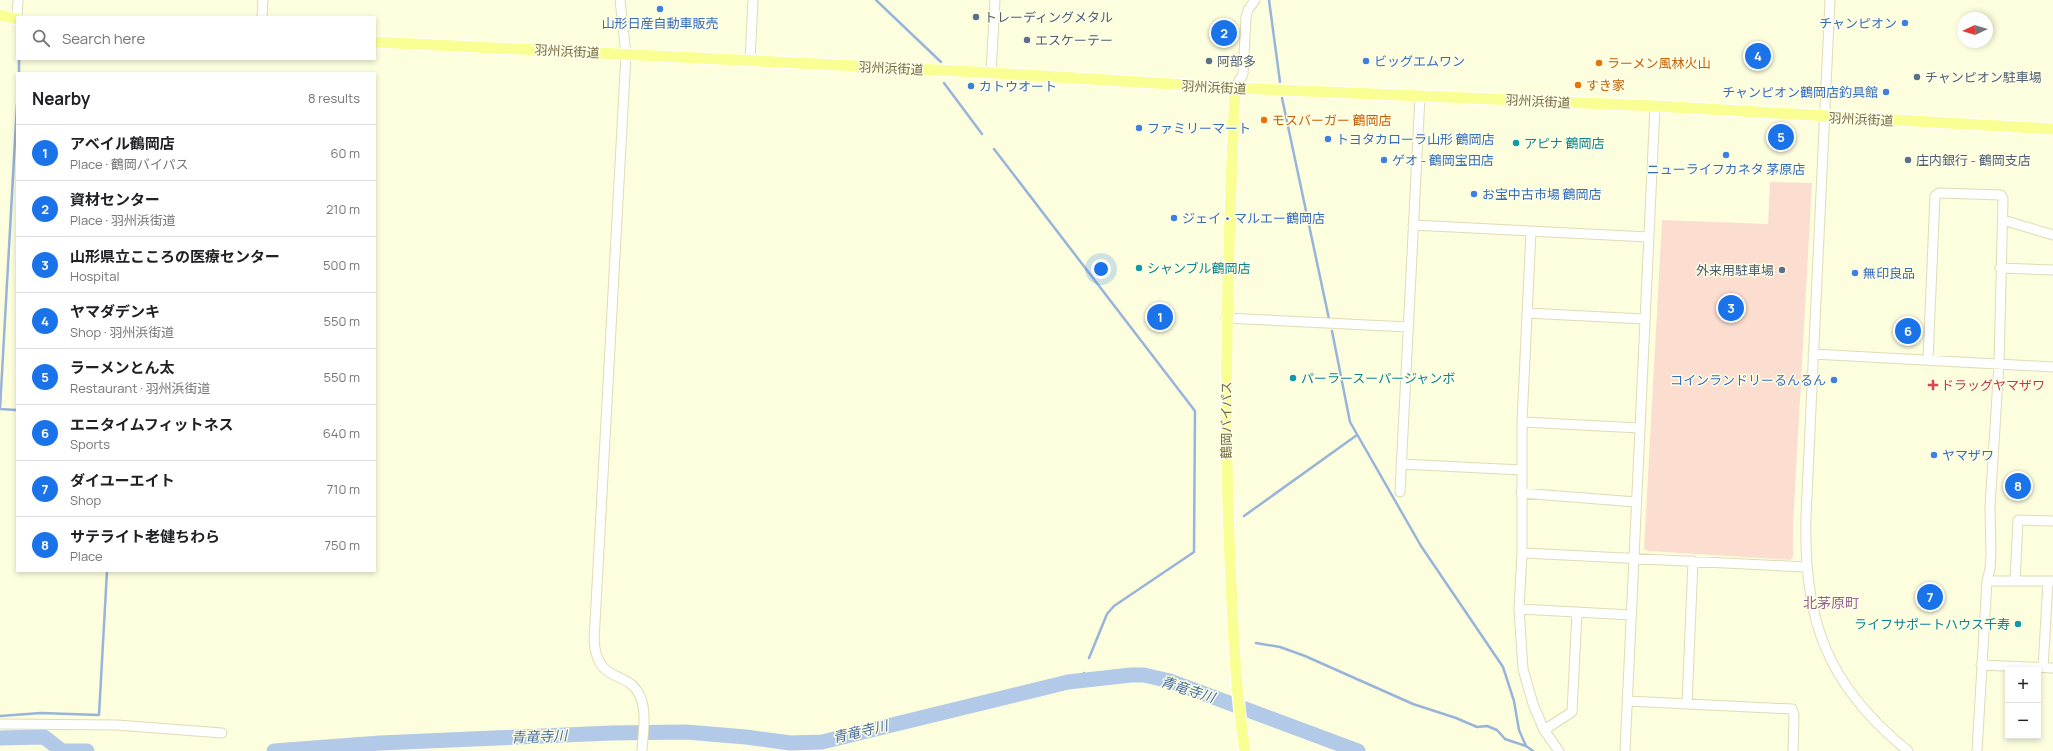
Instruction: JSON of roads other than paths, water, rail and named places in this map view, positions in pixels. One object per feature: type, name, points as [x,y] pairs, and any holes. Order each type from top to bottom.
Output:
[{"type":"main road","points":[[0,15],[16,18]]},
{"type":"main road","name":"羽州浜街道","points":[[376,42],[750,60],[1235,88],[1655,106],[2053,129]]},
{"type":"main road","name":"鶴岡バイパス","points":[[1235,88],[1226,318],[1227,492],[1237,685],[1244,750]]},
{"type":"street","points":[[17,16],[18,0]]},
{"type":"street","points":[[262,16],[263,0]]},
{"type":"street","points":[[620,0],[626,54],[594,641],[595,654],[603,669],[626,682],[640,695],[643,705],[643,748]]},
{"type":"street","points":[[750,60],[753,0]]},
{"type":"street","points":[[991,73],[995,0]]},
{"type":"street","points":[[1235,88],[1243,74],[1246,17],[1248,10],[1255,0]]},
{"type":"street","points":[[1830,0],[1806,516],[1806,567],[1811,606],[1816,622],[1830,657],[1841,678],[1870,717],[1908,751]]},
{"type":"street","points":[[1400,492],[1420,96]]},
{"type":"street","points":[[1625,751],[1655,106]]},
{"type":"street","points":[[1928,360],[1935,196],[1939,193],[1999,195],[2003,199],[2003,220],[2000,268],[1999,364],[1991,475],[1992,555],[1987,581],[1977,751]]},
{"type":"street","points":[[2003,220],[2053,236]]},
{"type":"street","points":[[1414,224],[1648,236]]},
{"type":"street","points":[[1531,231],[1522,422],[1522,553],[1519,609],[1523,669],[1533,704],[1544,730],[1559,751]]},
{"type":"street","points":[[2000,268],[2053,270]]},
{"type":"street","points":[[1527,313],[1644,319]]},
{"type":"street","points":[[1226,318],[1408,327]]},
{"type":"street","points":[[1813,354],[2053,367]]},
{"type":"street","points":[[1522,422],[1639,428]]},
{"type":"street","points":[[1401,464],[1521,470]]},
{"type":"street","points":[[1521,493],[1636,502]]},
{"type":"street","points":[[2015,580],[2018,520],[2053,521]]},
{"type":"street","points":[[1522,553],[1806,567]]},
{"type":"street","points":[[1687,704],[1693,561]]},
{"type":"street","points":[[1987,581],[2051,581],[2043,668]]},
{"type":"street","points":[[1519,609],[1631,614]]},
{"type":"street","points":[[1544,730],[1572,712],[1577,612]]},
{"type":"street","points":[[1981,665],[2053,668]]},
{"type":"street","points":[[1627,701],[1792,709],[1794,715],[1793,751]]},
{"type":"street","points":[[0,724],[117,725],[222,733]]},
{"type":"waterway","points":[[876,0],[941,62]]},
{"type":"waterway","points":[[1269,0],[1280,82]]},
{"type":"waterway","points":[[19,60],[19,72]]},
{"type":"waterway","points":[[944,83],[982,134]]},
{"type":"waterway","points":[[1282,98],[1329,319]]},
{"type":"waterway","points":[[16,122],[0,409],[16,410]]},
{"type":"waterway","points":[[994,149],[1195,411],[1194,552],[1114,606],[1107,614],[1089,658]]},
{"type":"waterway","points":[[1332,331],[1350,422],[1421,546],[1503,667],[1514,701],[1519,730],[1526,746]]},
{"type":"waterway","points":[[1244,516],[1357,435]]},
{"type":"waterway","points":[[0,716],[41,713],[99,715],[107,572]]},
{"type":"waterway","points":[[1256,643],[1280,647],[1305,656],[1413,704],[1456,718],[1477,727],[1487,726],[1497,730],[1505,739],[1526,746],[1533,751]]},
{"type":"waterway","name":"青竜寺川","points":[[1081,680],[1084,673]]},
{"type":"waterway","name":"青竜寺川","points":[[274,751],[380,743],[611,733],[686,732],[746,737],[790,743],[822,742],[1068,682],[1131,675],[1144,675],[1170,681],[1358,751]]},
{"type":"waterway","name":"青竜寺川","points":[[0,738],[44,737],[62,751]]},
{"type":"waterway","name":"青竜寺川","points":[[65,751],[87,751]]},
{"type":"place","name":"山形日産自動車販売","points":[[660,9]]},
{"type":"place","name":"トレーディングメタル","points":[[976,17]]},
{"type":"place","name":"チャンピオン","points":[[1905,23]]},
{"type":"place","name":"資材センター","points":[[1224,33]]},
{"type":"place","name":"エスケーテー","points":[[1027,40]]},
{"type":"place","name":"ヤマダデンキ","points":[[1758,56]]},
{"type":"place","name":"阿部多","points":[[1209,61]]},
{"type":"place","name":"ビッグエムワン","points":[[1366,61]]},
{"type":"place","name":"ラーメン風林火山","points":[[1599,63]]},
{"type":"place","name":"チャンピオン駐車場","points":[[1917,77]]},
{"type":"place","name":"すき家","points":[[1578,85]]},
{"type":"place","name":"カトウオート","points":[[971,86]]},
{"type":"place","name":"チャンピオン鶴岡店釣具館","points":[[1886,92]]},
{"type":"place","name":"モスバーガー 鶴岡店","points":[[1264,120]]},
{"type":"place","name":"ファミリーマート","points":[[1139,128]]},
{"type":"place","name":"ラーメンとん太","points":[[1781,137]]},
{"type":"place","name":"トヨタカローラ山形 鶴岡店","points":[[1328,139]]},
{"type":"place","name":"アピナ 鶴岡店","points":[[1516,143]]},
{"type":"place","name":"ニューライフカネタ 茅原店","points":[[1726,155]]},
{"type":"place","name":"ゲオ - 鶴岡宝田店","points":[[1384,160]]},
{"type":"place","name":"庄内銀行 - 鶴岡支店","points":[[1908,160]]},
{"type":"place","name":"お宝中古市場 鶴岡店","points":[[1474,194]]},
{"type":"place","name":"ジェイ・マルエー鶴岡店","points":[[1174,218]]},
{"type":"place","name":"シャンブル鶴岡店","points":[[1139,268]]},
{"type":"place","name":"外来用駐車場","points":[[1782,270]]},
{"type":"place","name":"無印良品","points":[[1855,273]]},
{"type":"place","name":"山形県立こころの医療センター","points":[[1731,308]]},
{"type":"place","name":"アベイル鶴岡店","points":[[1160,317]]},
{"type":"place","name":"エニタイムフィットネス","points":[[1908,331]]},
{"type":"place","name":"パーラースーパージャンボ","points":[[1293,378]]},
{"type":"place","name":"コインランドリーるんるん","points":[[1834,380]]},
{"type":"place","name":"ドラッグヤマザワ","points":[[1933,385]]},
{"type":"place","name":"ヤマザワ","points":[[1934,455]]},
{"type":"place","name":"サテライト老健ちわら","points":[[2018,486]]},
{"type":"place","name":"ダイユーエイト","points":[[1930,597]]},
{"type":"place","name":"ライフサポートハウス千寿","points":[[2018,624]]},
{"type":"district","name":"北茅原町","points":[[1831,602]]}]
